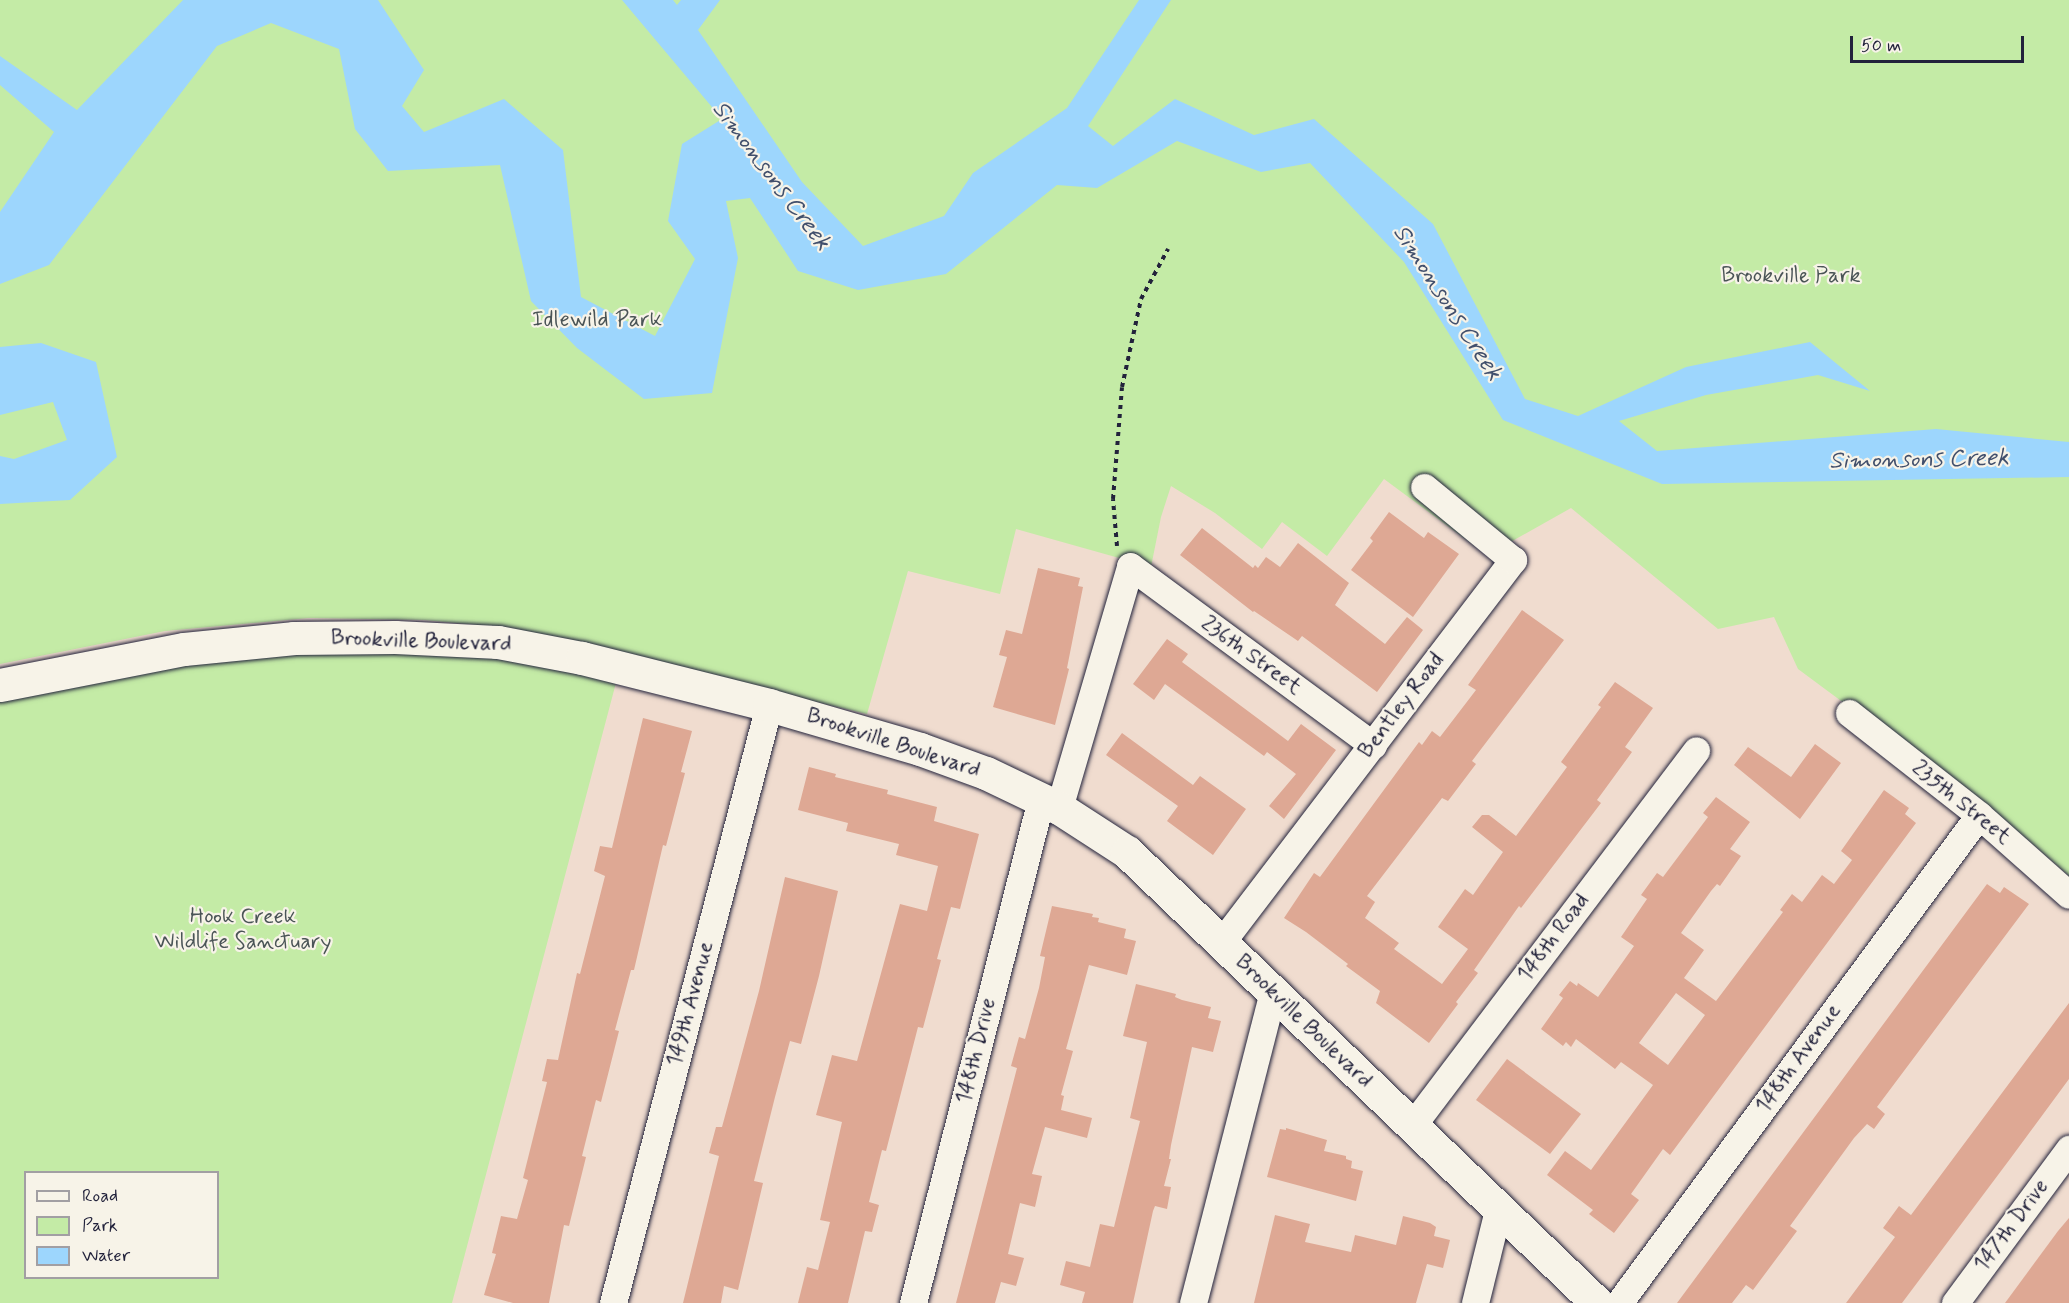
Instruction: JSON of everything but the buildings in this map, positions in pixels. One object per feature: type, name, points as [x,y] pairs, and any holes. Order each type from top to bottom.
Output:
[{"type":"street","name":"Bentley Road","points":[[1221,943],[1512,560],[1424,487]]},
{"type":"street","name":"236th Street","points":[[1130,566],[1373,745]]},
{"type":"street","name":"148th Drive","points":[[913,1303],[1050,803],[1130,566]]},
{"type":"street","name":"Brookville Boulevard","points":[[0,685],[184,650],[294,638],[395,637],[498,642],[538,648],[769,705],[920,748],[986,773],[1050,803],[1127,852],[1597,1303]]},
{"type":"street","name":"149th Avenue","points":[[613,1303],[769,705]]},
{"type":"street","name":"235th Street","points":[[1849,713],[1979,815],[2069,896]]},
{"type":"street","name":"148th Road","points":[[1412,1126],[1696,750]]},
{"type":"street","name":"148th Avenue","points":[[1619,1303],[1979,815]]},
{"type":"street","points":[[1193,1303],[1273,992]]},
{"type":"street","name":"147th Drive","points":[[1955,1303],[2069,1149]]},
{"type":"street","points":[[1474,1303],[1498,1210]]},
{"type":"path","points":[[1130,566],[1115,543],[1114,521],[1114,479],[1122,387],[1142,299],[1168,249]]},
{"type":"green space","points":[[0,0],[2069,0],[2069,876],[2022,835],[1798,669],[1774,617],[1718,629],[1571,508],[1507,544],[1480,550],[1384,479],[1327,556],[1282,522],[1262,549],[1215,513],[1171,486],[1161,517],[1151,567],[1016,529],[1000,594],[908,571],[867,714],[497,627],[424,620],[309,618],[165,631],[0,664]]},
{"type":"green space","name":"Hook Creek Wildlife Sanctuary","points":[[346,649],[485,656],[617,679],[452,1303],[0,1303],[0,700],[213,660]]},
{"type":"water","name":"Simonsons Creek","points":[[183,0],[378,0],[424,70],[402,106],[424,132],[504,99],[563,150],[581,297],[655,336],[695,259],[668,221],[682,144],[722,119],[622,0],[673,0],[677,5],[681,0],[720,0],[698,30],[802,182],[863,246],[944,216],[973,173],[1067,108],[1139,0],[1171,0],[1088,126],[1113,146],[1175,99],[1254,135],[1314,119],[1433,224],[1525,399],[1578,416],[1686,367],[1810,342],[1870,391],[1818,375],[1706,395],[1619,421],[1657,451],[1936,429],[2069,442],[2069,477],[1662,484],[1503,420],[1404,262],[1310,163],[1261,172],[1177,141],[1097,188],[1057,185],[946,274],[858,290],[798,271],[750,198],[726,201],[738,258],[712,393],[644,399],[577,348],[531,301],[500,165],[388,171],[355,129],[339,49],[271,23],[217,46],[49,265],[0,284],[0,212],[54,132],[0,85],[0,56],[77,110]]},
{"type":"water","points":[[41,343],[96,362],[117,457],[70,500],[0,504],[0,456],[14,459],[67,440],[53,402],[0,415],[0,347]]},
{"type":"park label","name":"Brookville Park","points":[[1791,277]]},
{"type":"park label","name":"Idlewild Park","points":[[597,321]]}]
